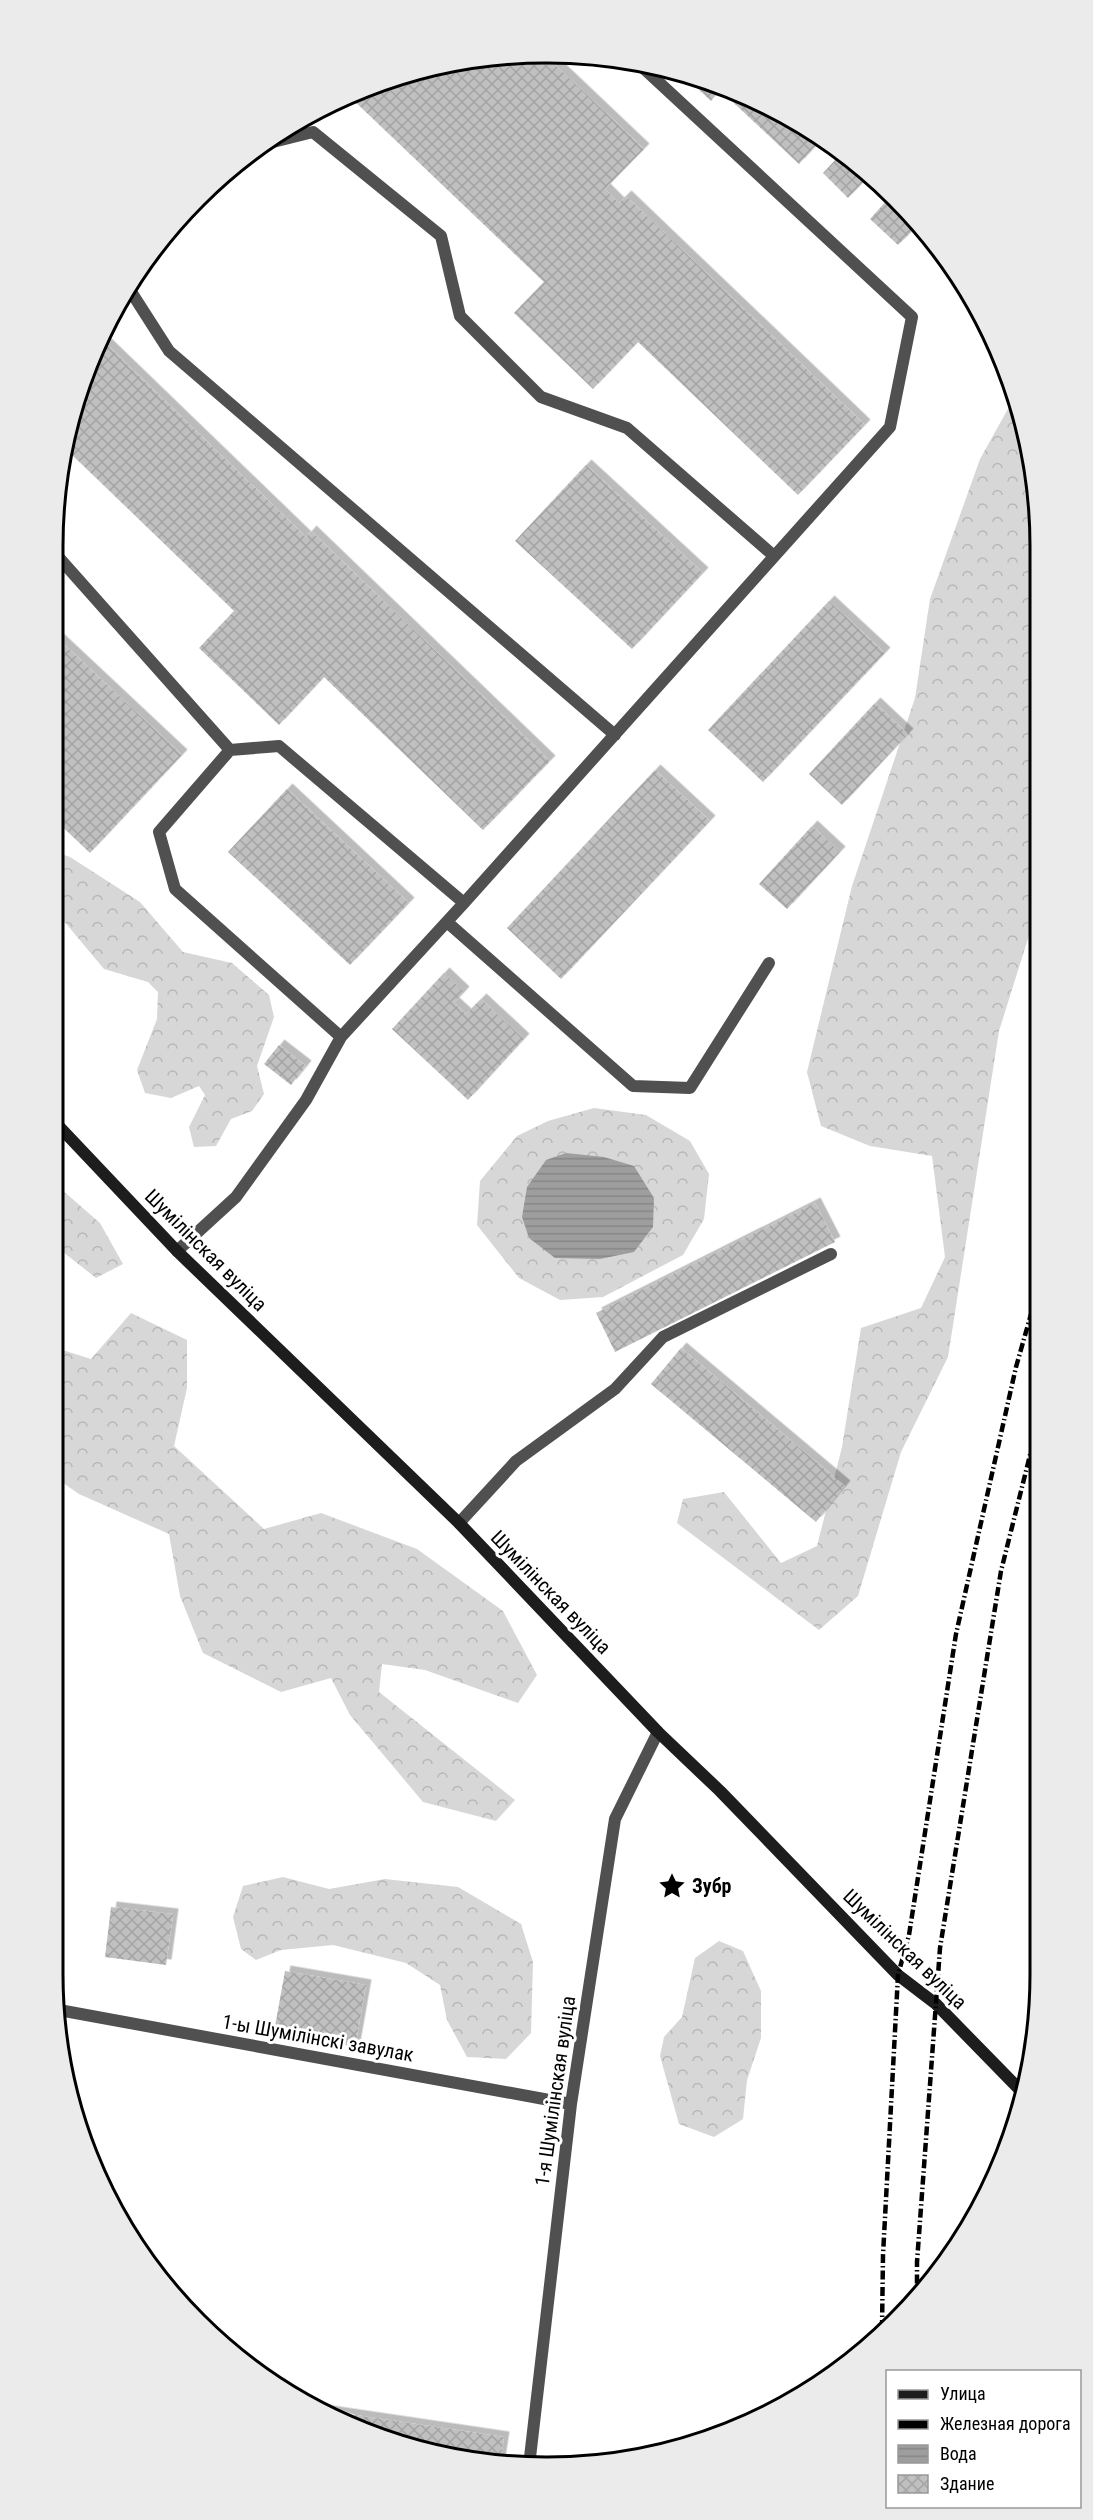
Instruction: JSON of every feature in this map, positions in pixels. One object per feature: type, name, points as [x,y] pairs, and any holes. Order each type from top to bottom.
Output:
[{"type":"main road","name":"Шумілінская вуліца","points":[[63,1132],[177,1251],[459,1523],[658,1732],[720,1791],[898,1975],[936,2004],[1017,2087]]},
{"type":"street","points":[[177,1251],[236,1197],[306,1100],[341,1037],[447,922],[890,427],[912,317],[650,74]]},
{"type":"street","points":[[287,138],[313,132],[441,236],[460,316],[541,397],[627,428],[774,556]]},
{"type":"street","points":[[134,296],[169,351],[615,735]]},
{"type":"street","points":[[63,563],[230,750]]},
{"type":"street","points":[[341,1037],[175,889],[159,832],[230,750],[279,746],[464,903]]},
{"type":"street","points":[[447,922],[633,1086],[690,1088],[770,963]]},
{"type":"street","points":[[459,1523],[516,1461],[615,1389],[663,1337],[831,1254]]},
{"type":"street","name":"1-я Шумілінская вуліца","points":[[531,2457],[571,2104],[615,1819],[658,1732]]},
{"type":"street","name":"1-ы Шумілінскі завулак","points":[[65,2011],[571,2104]]},
{"type":"green space","points":[[1009,407],[1021,452],[1029,515],[1030,932],[999,1031],[948,1357],[901,1452],[858,1596],[819,1630],[677,1523],[683,1499],[724,1492],[781,1563],[817,1546],[842,1447],[861,1328],[921,1308],[945,1257],[932,1156],[870,1146],[821,1126],[807,1072],[852,886],[915,698],[930,599],[980,459]]},
{"type":"green space","points":[[63,855],[140,902],[183,952],[232,963],[269,995],[274,1017],[257,1066],[264,1094],[252,1111],[231,1119],[216,1146],[194,1147],[189,1127],[205,1095],[199,1086],[171,1098],[145,1093],[137,1070],[157,1019],[158,992],[148,982],[104,969],[63,920]]},
{"type":"green space","points":[[594,1108],[646,1115],[690,1141],[709,1174],[704,1219],[683,1255],[603,1297],[560,1300],[519,1278],[477,1225],[480,1181],[517,1136],[548,1121]]},
{"type":"green space","points":[[63,1191],[100,1223],[123,1264],[96,1278],[63,1252]]},
{"type":"green space","points":[[131,1313],[187,1340],[187,1388],[174,1446],[264,1529],[321,1513],[417,1549],[503,1611],[537,1675],[518,1703],[425,1670],[382,1664],[379,1692],[515,1800],[496,1821],[423,1802],[350,1715],[331,1678],[281,1692],[203,1653],[180,1596],[169,1534],[79,1494],[63,1483],[63,1350],[91,1359]]},
{"type":"green space","points":[[283,1877],[329,1889],[385,1879],[458,1887],[521,1924],[533,1962],[531,2033],[506,2059],[467,2057],[447,2020],[440,1985],[406,1963],[333,1945],[281,1950],[256,1960],[241,1949],[233,1917],[243,1886]]},
{"type":"green space","points":[[719,1941],[743,1951],[761,1991],[761,2038],[747,2080],[743,2119],[714,2137],[679,2124],[660,2056],[664,2037],[682,2017],[695,1958]]},
{"type":"water","points":[[566,1153],[604,1157],[634,1166],[654,1198],[653,1227],[634,1252],[600,1259],[555,1258],[529,1238],[522,1217],[527,1187],[546,1160]]},
{"type":"building","points":[[554,63],[644,149],[605,189],[619,203],[626,196],[865,425],[798,495],[638,342],[593,389],[514,313],[544,282],[356,102],[421,79],[452,72],[515,64]]},
{"type":"building","points":[[696,87],[716,94],[711,101]]},
{"type":"building","points":[[730,99],[760,113],[816,145],[799,164]]},
{"type":"building","points":[[836,159],[864,182],[848,198],[823,173]]},
{"type":"building","points":[[885,202],[912,231],[898,245],[870,219]]},
{"type":"building","points":[[107,345],[306,537],[311,531],[550,761],[483,830],[324,677],[279,725],[199,648],[234,611],[72,454],[79,421]]},
{"type":"building","points":[[586,465],[703,573],[632,649],[515,541]]},
{"type":"building","points":[[829,601],[885,653],[763,782],[708,730]]},
{"type":"building","points":[[63,643],[182,755],[90,853],[63,827]]},
{"type":"building","points":[[875,703],[908,734],[842,805],[809,774]]},
{"type":"building","points":[[655,770],[710,821],[561,979],[507,928]]},
{"type":"building","points":[[287,789],[409,903],[350,965],[228,852]]},
{"type":"building","points":[[812,826],[840,852],[787,909],[759,884]]},
{"type":"building","points":[[444,973],[464,992],[454,1003],[466,1014],[481,999],[524,1039],[468,1100],[392,1029]]},
{"type":"building","points":[[279,1045],[306,1066],[291,1085],[264,1064]]},
{"type":"building","points":[[815,1203],[835,1242],[615,1352],[596,1313]]},
{"type":"building","points":[[681,1348],[845,1486],[816,1522],[651,1384]]},
{"type":"building","points":[[111,1907],[173,1914],[166,1965],[105,1957]]},
{"type":"building","points":[[285,1971],[366,1985],[355,2047],[274,2032]]},
{"type":"building","points":[[348,2414],[504,2437],[501,2455],[483,2453],[421,2441]]},
{"type":"railway","points":[[882,2321],[883,2255],[898,1975],[909,1935],[956,1634],[1016,1367],[1030,1318]]},
{"type":"railway","points":[[917,2284],[940,1948],[1001,1571],[1030,1455]]},
{"type":"place","name":"Зубр","points":[[672,1886]]}]
